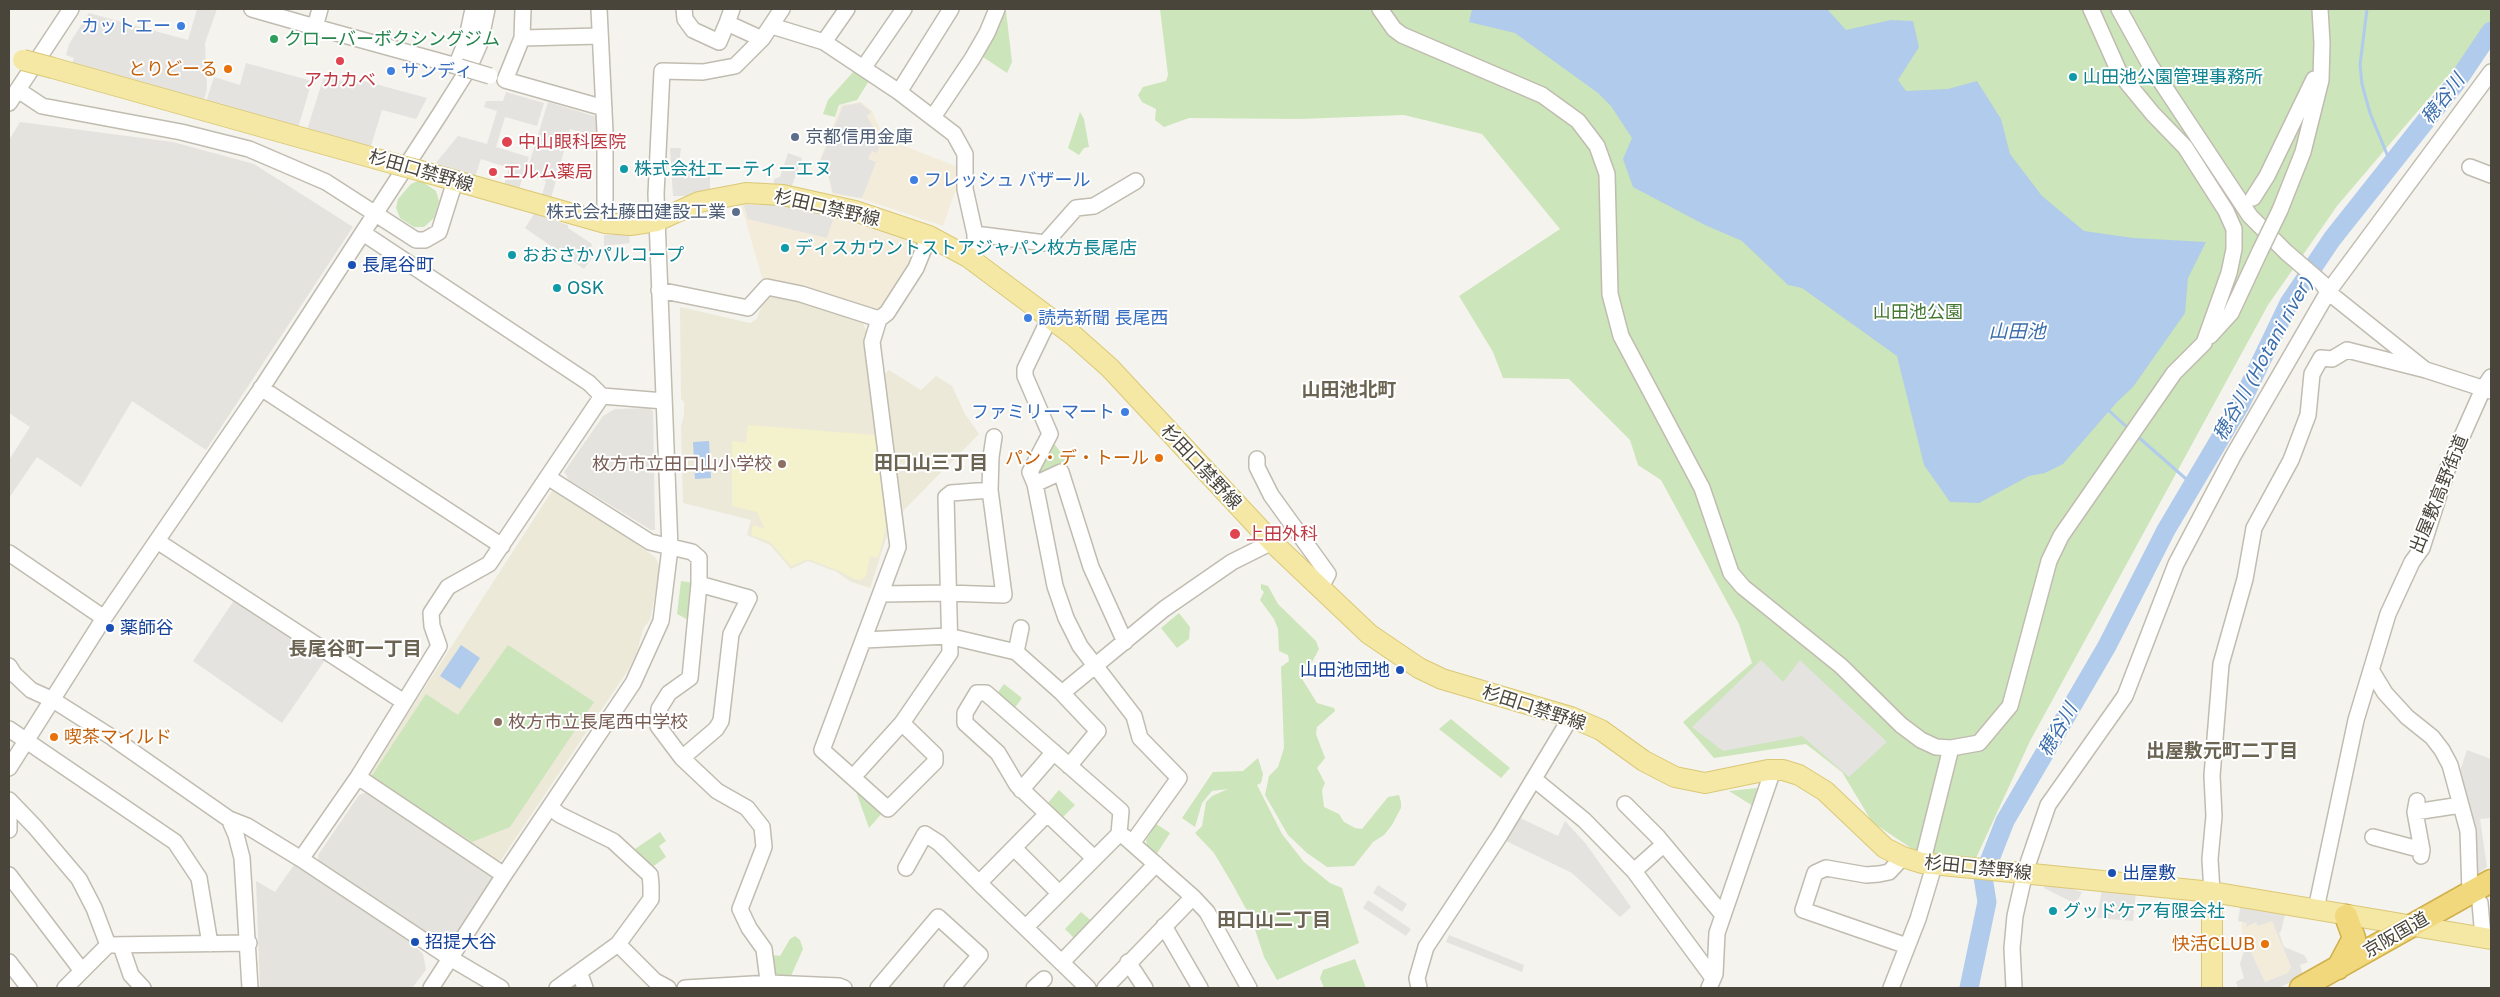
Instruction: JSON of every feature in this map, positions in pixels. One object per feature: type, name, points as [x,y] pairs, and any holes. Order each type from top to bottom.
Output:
[{"type":"highway","name":"京阪国道","points":[[2301,988],[2481,897],[2491,881]]},
{"type":"highway","points":[[2338,968],[2354,938],[2346,916]]},
{"type":"highway","name":"京阪国道","points":[[2322,988],[2423,927]]},
{"type":"main road","name":"杉田口禁野線","points":[[16,58],[605,222],[630,225],[657,221],[699,202],[746,193],[783,195],[855,211],[929,236],[968,257],[1050,317],[1110,368],[1272,542],[1369,634],[1419,668],[1442,679],[1571,717],[1600,730],[1644,761],[1675,777],[1705,783],[1773,770],[1784,770],[1799,775],[1825,791],[1885,848],[1902,857],[1934,863],[2212,892],[2316,909],[2346,916],[2487,938]]},
{"type":"main road","points":[[2212,892],[2212,988]]},
{"type":"street","points":[[9,103],[71,9]]},
{"type":"street","points":[[252,9],[604,108]]},
{"type":"street","points":[[315,27],[320,9]]},
{"type":"street","points":[[458,67],[473,9]]},
{"type":"street","points":[[9,768],[104,618],[261,388],[469,68],[480,43],[487,9]]},
{"type":"street","points":[[505,80],[522,38],[523,9]]},
{"type":"street","points":[[599,9],[604,108],[605,222]]},
{"type":"street","points":[[684,9],[685,19],[693,30],[719,42],[730,16],[762,39]]},
{"type":"street","points":[[431,988],[504,875],[551,808],[633,683],[661,621],[670,548],[656,194],[662,70],[703,72],[735,66],[762,39],[782,9]]},
{"type":"street","points":[[824,42],[847,9]]},
{"type":"street","points":[[864,67],[904,9]]},
{"type":"street","points":[[899,92],[951,9]]},
{"type":"street","points":[[933,117],[987,34],[997,9]]},
{"type":"street","points":[[1380,9],[1394,29],[1402,35],[1542,95],[1578,121],[1597,146],[1607,174],[1610,294],[1621,336],[1702,488],[1731,573],[1743,587],[1841,666],[1901,725],[1920,740],[1936,747],[1951,748],[1979,743],[2010,706],[2049,561],[2061,536],[2174,373],[2231,313],[2280,210],[2303,152],[2321,80],[2322,43],[2320,9]]},
{"type":"street","points":[[2091,9],[2120,74],[2153,114],[2185,147],[2226,211],[2234,229],[2234,249],[2229,274],[2204,343]]},
{"type":"street","points":[[2122,10],[2150,65],[2250,216],[2325,287],[2426,370]]},
{"type":"street","points":[[772,26],[824,42],[864,67],[954,134],[965,154],[965,189],[975,234],[974,243],[968,257]]},
{"type":"street","points":[[522,38],[600,36]]},
{"type":"street","points":[[2253,198],[2293,125],[2320,66]]},
{"type":"street","points":[[2014,988],[2012,932],[2019,872],[2048,805],[2125,696],[2176,564],[2325,287],[2491,72]]},
{"type":"street","points":[[18,90],[42,106],[181,132],[249,149],[326,182],[416,240],[432,238],[438,232],[455,181]]},
{"type":"street","points":[[2470,167],[2491,175]]},
{"type":"street","points":[[975,234],[1045,244],[1076,208],[1094,206],[1136,181]]},
{"type":"street","points":[[363,233],[589,383],[602,396],[664,401]]},
{"type":"street","points":[[902,723],[935,755],[934,762],[888,808],[854,776],[822,750],[898,548],[872,342],[879,319],[887,312],[916,268],[929,236]]},
{"type":"street","points":[[659,290],[748,308],[767,287],[802,294],[879,319]]},
{"type":"street","points":[[1050,317],[1025,369],[1025,376],[1050,434],[1030,472],[1035,484],[1055,586],[1066,618],[1080,646],[1134,716],[1140,738],[1179,778],[1133,842]]},
{"type":"street","points":[[2212,892],[2210,859],[2214,816],[2212,776],[2221,664],[2245,579],[2254,528],[2291,460],[2308,415],[2312,374],[2321,358],[2332,359],[2347,350],[2488,386]]},
{"type":"street","name":"出屋敷高野街道","points":[[2316,909],[2356,720],[2388,614],[2412,562],[2422,548],[2447,470],[2488,386]]},
{"type":"street","points":[[261,388],[502,546]]},
{"type":"street","points":[[301,859],[358,777],[439,646],[432,626],[431,613],[448,587],[489,564],[602,396]]},
{"type":"street","points":[[880,594],[948,593],[1004,596],[990,490],[994,437]]},
{"type":"street","points":[[1257,459],[1257,467],[1271,496],[1328,574],[1321,587]]},
{"type":"street","points":[[1035,484],[1061,472],[1091,567],[1125,642]]},
{"type":"street","points":[[548,478],[650,542],[692,552],[699,558],[699,584],[690,678],[669,692],[659,709],[658,726],[682,758],[717,791],[747,808],[762,827],[764,847],[740,909],[748,928],[764,949],[769,985]]},
{"type":"street","points":[[854,776],[902,723],[950,653],[948,636],[946,497],[951,492],[990,490]]},
{"type":"street","points":[[156,541],[404,702]]},
{"type":"street","points":[[1062,694],[1164,609],[1232,562],[1272,542]]},
{"type":"street","points":[[9,553],[104,618]]},
{"type":"street","points":[[682,758],[716,729],[721,721],[731,634],[749,598],[699,584]]},
{"type":"street","points":[[1016,652],[1021,628]]},
{"type":"street","points":[[864,640],[948,636],[1016,652],[1062,694],[1098,731],[1069,766]]},
{"type":"street","points":[[9,666],[14,674],[31,690],[53,700],[114,738],[229,819],[247,826],[301,859],[450,958],[501,988]]},
{"type":"street","points":[[2371,670],[2384,693],[2442,750],[2450,765],[2468,831],[2487,938]]},
{"type":"street","points":[[1026,927],[1119,834],[1121,811],[986,693],[977,693],[965,713],[965,724],[998,753],[1021,790],[1094,858]]},
{"type":"street","points":[[1419,988],[1417,978],[1426,947],[1500,835],[1571,717]]},
{"type":"street","points":[[9,729],[175,842],[199,878],[210,944]]},
{"type":"street","points":[[1891,988],[1918,919],[1934,863],[1951,748]]},
{"type":"street","points":[[1021,790],[1054,752]]},
{"type":"street","points":[[1711,983],[1717,933],[1773,770]]},
{"type":"street","points":[[358,777],[504,875]]},
{"type":"street","points":[[1534,779],[1584,820],[1634,871],[1711,983]]},
{"type":"street","points":[[9,800],[35,827],[78,879],[131,975],[143,988]]},
{"type":"street","points":[[1625,804],[1657,836],[1662,846],[1723,916]]},
{"type":"street","points":[[2380,835],[2421,853],[2416,806],[2461,805]]},
{"type":"street","points":[[551,808],[560,815],[613,841],[650,875],[651,899],[618,944],[560,987]]},
{"type":"street","points":[[979,883],[1047,814]]},
{"type":"street","points":[[9,819],[9,830]]},
{"type":"street","points":[[229,819],[236,835],[242,858],[249,943],[250,988]]},
{"type":"street","points":[[906,868],[925,834],[940,843],[1088,988]]},
{"type":"street","points":[[1119,834],[1133,842],[1207,912],[1249,988]]},
{"type":"street","points":[[1634,871],[1662,846]]},
{"type":"street","points":[[1014,848],[1059,893]]},
{"type":"street","points":[[1902,857],[1889,872],[1879,874],[1866,875],[1826,868],[1815,873],[1803,910],[1907,946]]},
{"type":"street","points":[[1062,962],[1156,864]]},
{"type":"street","points":[[9,875],[82,971]]},
{"type":"street","points":[[1106,988],[1128,962],[1193,897]]},
{"type":"street","points":[[878,988],[938,917],[980,955],[952,988]]},
{"type":"street","points":[[1164,926],[1200,988]]},
{"type":"street","points":[[65,988],[82,971],[115,946],[249,943]]},
{"type":"street","points":[[618,944],[655,981],[668,988]]},
{"type":"street","points":[[9,962],[29,988]]},
{"type":"street","points":[[1128,962],[1145,988]]},
{"type":"street","points":[[580,974],[585,988]]},
{"type":"street","points":[[685,988],[769,985],[839,986],[844,988]]},
{"type":"shaded area","points":[[197,9],[217,9],[205,43],[207,89],[204,100],[72,63],[74,58],[66,55],[69,44],[89,13],[188,40]]},
{"type":"shaded area","points":[[246,63],[312,81],[298,128],[206,102],[214,77],[240,85]]},
{"type":"shaded area","points":[[324,76],[351,84],[353,78],[427,98],[416,119],[382,110],[370,149],[307,130]]},
{"type":"shaded area","points":[[506,92],[544,103],[537,126],[505,117],[496,147],[529,157],[519,189],[504,185],[509,168],[481,159],[475,177],[435,164],[458,136],[487,144],[497,111],[484,107],[486,101],[503,101]]},
{"type":"shaded area","points":[[548,102],[597,117],[597,137],[570,129],[551,198],[542,195],[546,181],[526,174]]},
{"type":"shaded area","points":[[861,102],[872,111],[884,138],[963,169],[943,226],[863,199],[832,194],[828,176],[816,170],[841,105]]},
{"type":"shaded area","points":[[860,103],[871,112],[867,116],[881,142],[877,153],[872,151],[868,159],[876,162],[862,198],[833,193],[828,174],[817,169],[843,106]]},
{"type":"shaded area","points":[[20,122],[173,142],[254,164],[353,227],[206,450],[132,401],[81,487],[37,457],[9,498],[9,460],[30,427],[9,413],[9,140]]},
{"type":"shaded area","points":[[75,131],[173,144],[212,169],[208,175],[172,152],[74,140]]},
{"type":"shaded area","points":[[670,148],[681,148],[678,173],[710,172],[710,191],[690,196],[673,196]]},
{"type":"shaded area","points":[[788,153],[802,158],[790,191],[773,189],[774,179],[780,177]]},
{"type":"shaded area","points":[[254,167],[324,213],[306,226],[236,180]]},
{"type":"shaded area","points":[[760,203],[816,211],[853,220],[920,243],[909,270],[883,311],[876,313],[764,285],[741,204]]},
{"type":"shaded area","points":[[744,205],[780,205],[834,217],[827,238],[748,219]]},
{"type":"shaded area","points":[[534,214],[568,225],[568,228],[592,244],[590,252],[594,255],[584,269],[525,228]]},
{"type":"shaded area","points":[[629,234],[630,243],[604,246],[604,235]]},
{"type":"shaded area","name":"枚方市立田口山小学校","points":[[772,296],[799,300],[862,319],[866,331],[889,529],[870,588],[851,582],[837,572],[808,561],[791,569],[770,545],[747,535],[751,520],[683,503],[681,426],[684,416],[684,402],[681,399],[680,307],[750,323],[757,319],[763,301]]},
{"type":"shaded area","points":[[889,370],[921,390],[936,376],[952,386],[965,414],[979,434],[903,511],[883,378],[884,374]]},
{"type":"shaded area","points":[[649,408],[653,411],[655,530],[651,530],[569,480],[564,472],[603,416],[615,409]]},
{"type":"shaded area","name":"枚方市立長尾西中学校","points":[[552,491],[560,491],[655,557],[659,565],[658,579],[650,620],[643,629],[637,652],[628,670],[501,860],[493,863],[371,781],[369,774]]},
{"type":"shaded area","points":[[235,599],[325,660],[282,723],[193,661]]},
{"type":"shaded area","points":[[1761,660],[1783,682],[1800,660],[1887,742],[1849,777],[1802,736],[1723,751],[1692,727]]},
{"type":"shaded area","points":[[2467,750],[2491,759],[2491,818],[2480,819],[2487,867],[2475,876],[2457,780]]},
{"type":"shaded area","points":[[367,792],[494,876],[446,948],[319,864],[318,855],[359,795]]},
{"type":"shaded area","points":[[1518,817],[1558,836],[1565,821],[1586,844],[1631,907],[1620,917],[1572,873],[1506,841]]},
{"type":"shaded area","points":[[294,865],[407,939],[423,954],[426,970],[412,988],[260,988],[256,881],[275,892]]},
{"type":"shaded area","points":[[1378,885],[1407,904],[1402,912],[1373,893]]},
{"type":"shaded area","points":[[2045,886],[2066,887],[2082,892],[2076,904],[2044,888]]},
{"type":"shaded area","points":[[2102,889],[2136,893],[2133,921],[2097,918]]},
{"type":"shaded area","points":[[1368,900],[1411,929],[1406,936],[1363,908]]},
{"type":"shaded area","points":[[2241,902],[2286,910],[2279,933],[2284,947],[2304,955],[2308,962],[2300,965],[2303,975],[2279,988],[2238,988],[2236,982],[2244,978],[2240,964],[2246,945],[2242,933],[2265,982],[2288,973],[2291,967],[2272,921],[2258,926],[2256,922],[2246,927],[2247,923],[2238,921]]},
{"type":"shaded area","points":[[2286,910],[2279,933],[2284,947],[2304,955],[2308,962],[2300,965],[2303,975],[2279,988],[2238,988],[2236,982],[2244,978],[2240,964],[2246,945],[2241,928],[2242,922],[2238,921]]},
{"type":"shaded area","points":[[1449,935],[1524,965],[1522,972],[1446,942]]},
{"type":"green space","name":"山田池公園","points":[[1160,9],[2491,9],[2491,20],[2486,31],[2337,206],[2268,305],[2030,741],[1976,858],[1917,852],[1872,822],[1842,772],[1806,744],[1714,758],[1683,722],[1752,663],[1739,624],[1661,480],[1638,465],[1630,440],[1569,379],[1503,378],[1493,352],[1459,296],[1560,229],[1482,134],[1404,115],[1300,119],[1189,118],[1164,127],[1155,120],[1156,109],[1142,102],[1138,95],[1143,87],[1166,81],[1168,75]]},
{"type":"green space","points":[[1001,11],[1006,11],[1012,62],[1007,73],[980,55]]},
{"type":"green space","points":[[854,71],[869,81],[857,100],[839,105],[835,117],[823,114],[828,100]]},
{"type":"green space","points":[[1080,112],[1084,119],[1089,147],[1084,148],[1079,155],[1068,148]]},
{"type":"green space","points":[[420,180],[436,191],[439,201],[434,218],[424,227],[414,227],[400,218],[396,208],[398,199],[411,184]]},
{"type":"green space","points":[[1053,442],[1067,461],[1037,477],[1033,471]]},
{"type":"green space","points":[[681,581],[695,583],[692,622],[677,614]]},
{"type":"green space","points":[[1261,584],[1268,586],[1278,604],[1316,641],[1319,649],[1311,664],[1300,667],[1299,674],[1317,703],[1334,708],[1335,711],[1317,727],[1316,734],[1325,758],[1317,768],[1325,783],[1322,790],[1324,807],[1339,814],[1344,822],[1355,828],[1362,829],[1388,797],[1399,795],[1401,808],[1392,825],[1384,835],[1373,842],[1354,866],[1327,867],[1307,853],[1288,835],[1265,795],[1269,776],[1278,767],[1284,748],[1281,667],[1289,661],[1288,655],[1279,651],[1278,629],[1274,619],[1260,600],[1264,592],[1261,589]]},
{"type":"green space","points":[[1179,613],[1190,627],[1189,639],[1177,648],[1161,628]]},
{"type":"green space","points":[[508,645],[594,702],[510,827],[472,842],[371,777],[426,694],[458,715]]},
{"type":"green space","points":[[1004,684],[1022,698],[1014,709],[995,696]]},
{"type":"green space","points":[[1451,719],[1510,768],[1501,778],[1439,729]]},
{"type":"green space","points":[[1258,758],[1263,774],[1261,783],[1257,785],[1282,834],[1304,862],[1330,883],[1342,888],[1359,943],[1277,980],[1264,957],[1252,920],[1233,885],[1214,853],[1195,833],[1202,826],[1206,802],[1212,796],[1228,789],[1212,791],[1202,803],[1195,827],[1182,818],[1213,772],[1243,771]]},
{"type":"green space","points":[[854,786],[883,812],[869,828]]},
{"type":"green space","points":[[1757,788],[1753,806],[1729,791]]},
{"type":"green space","points":[[1059,790],[1075,805],[1062,818],[1047,804]]},
{"type":"green space","points":[[1156,824],[1170,833],[1156,855],[1148,849],[1146,840]]},
{"type":"green space","points":[[660,832],[666,841],[659,846],[666,857],[651,868],[635,849]]},
{"type":"green space","points":[[1081,912],[1094,923],[1077,941],[1065,929]]},
{"type":"green space","points":[[795,936],[800,940],[803,949],[790,978],[773,978],[770,955],[780,956],[790,939]]},
{"type":"green space","points":[[1355,959],[1366,988],[1324,988],[1320,978],[1323,970]]},
{"type":"sand","points":[[748,425],[876,435],[886,528],[878,558],[870,556],[866,576],[861,580],[854,579],[808,559],[791,566],[770,542],[751,535],[753,525],[765,529],[757,512],[732,506],[732,441],[746,443]]},
{"type":"water","name":"山田池","points":[[1472,9],[1827,9],[1846,30],[1891,20],[1913,21],[1919,47],[1898,80],[1906,91],[1948,89],[1977,81],[2001,119],[2010,154],[2042,196],[2084,231],[2133,238],[2206,242],[2188,278],[2185,313],[2133,387],[2117,402],[2063,464],[2045,473],[2029,476],[1979,503],[1950,502],[1924,465],[1897,356],[1802,288],[1788,285],[1742,241],[1705,225],[1633,187],[1623,159],[1632,138],[1611,106],[1598,93],[1515,33],[1469,22]]},
{"type":"water","points":[[709,441],[711,478],[695,479],[693,442]]},
{"type":"water","points":[[461,645],[480,658],[460,689],[440,676]]},
{"type":"waterway","points":[[2367,9],[2360,65],[2362,84],[2370,113],[2391,164]]},
{"type":"waterway","name":"穂谷川","points":[[1969,988],[1987,902],[1983,877],[2005,821],[2107,646],[2166,530],[2240,405],[2289,303],[2332,239],[2458,80],[2491,31]]},
{"type":"waterway","points":[[2106,408],[2129,429]]},
{"type":"waterway","points":[[2136,435],[2193,485]]},
{"type":"place","name":"カットエー","points":[[181,26]]},
{"type":"place","name":"クローバーボクシングジム","points":[[274,39]]},
{"type":"place","name":"アカカベ","points":[[340,61]]},
{"type":"place","name":"とりどーる","points":[[228,69]]},
{"type":"place","name":"サンディ","points":[[391,71]]},
{"type":"place","name":"山田池公園管理事務所","points":[[2073,77]]},
{"type":"place","name":"京都信用金庫","points":[[795,137]]},
{"type":"place","name":"中山眼科医院","points":[[507,142]]},
{"type":"place","name":"株式会社エーティーエヌ","points":[[624,169]]},
{"type":"place","name":"エルム薬局","points":[[493,172]]},
{"type":"place","name":"フレッシュ バザール","points":[[914,180]]},
{"type":"place","name":"株式会社藤田建設工業","points":[[736,212]]},
{"type":"place","name":"ディスカウントストアジャパン枚方長尾店","points":[[785,248]]},
{"type":"place","name":"おおさかパルコープ","points":[[512,255]]},
{"type":"place","name":"長尾谷町","points":[[352,265]]},
{"type":"place","name":"OSK","points":[[557,288]]},
{"type":"place","name":"読売新聞 長尾西","points":[[1028,318]]},
{"type":"place","name":"ファミリーマート","points":[[1125,412]]},
{"type":"place","name":"パン・デ・トール","points":[[1159,458]]},
{"type":"place","name":"枚方市立田口山小学校","points":[[782,464]]},
{"type":"place","name":"上田外科","points":[[1235,534]]},
{"type":"place","name":"薬師谷","points":[[110,628]]},
{"type":"place","name":"山田池団地","points":[[1400,670]]},
{"type":"place","name":"枚方市立長尾西中学校","points":[[498,722]]},
{"type":"place","name":"喫茶マイルド","points":[[54,737]]},
{"type":"place","name":"出屋敷","points":[[2112,873]]},
{"type":"place","name":"グッドケア有限会社","points":[[2053,911]]},
{"type":"place","name":"招提大谷","points":[[415,942]]},
{"type":"place","name":"快活CLUB","points":[[2265,944]]},
{"type":"district","name":"山田池北町","points":[[1349,390]]},
{"type":"district","name":"田口山三丁目","points":[[931,463]]},
{"type":"district","name":"長尾谷町一丁目","points":[[355,649]]},
{"type":"district","name":"出屋敷元町二丁目","points":[[2222,751]]},
{"type":"district","name":"田口山二丁目","points":[[1274,920]]},
{"type":"water label","name":"穂谷川 (Hotani river)","points":[[2263,359]]}]
